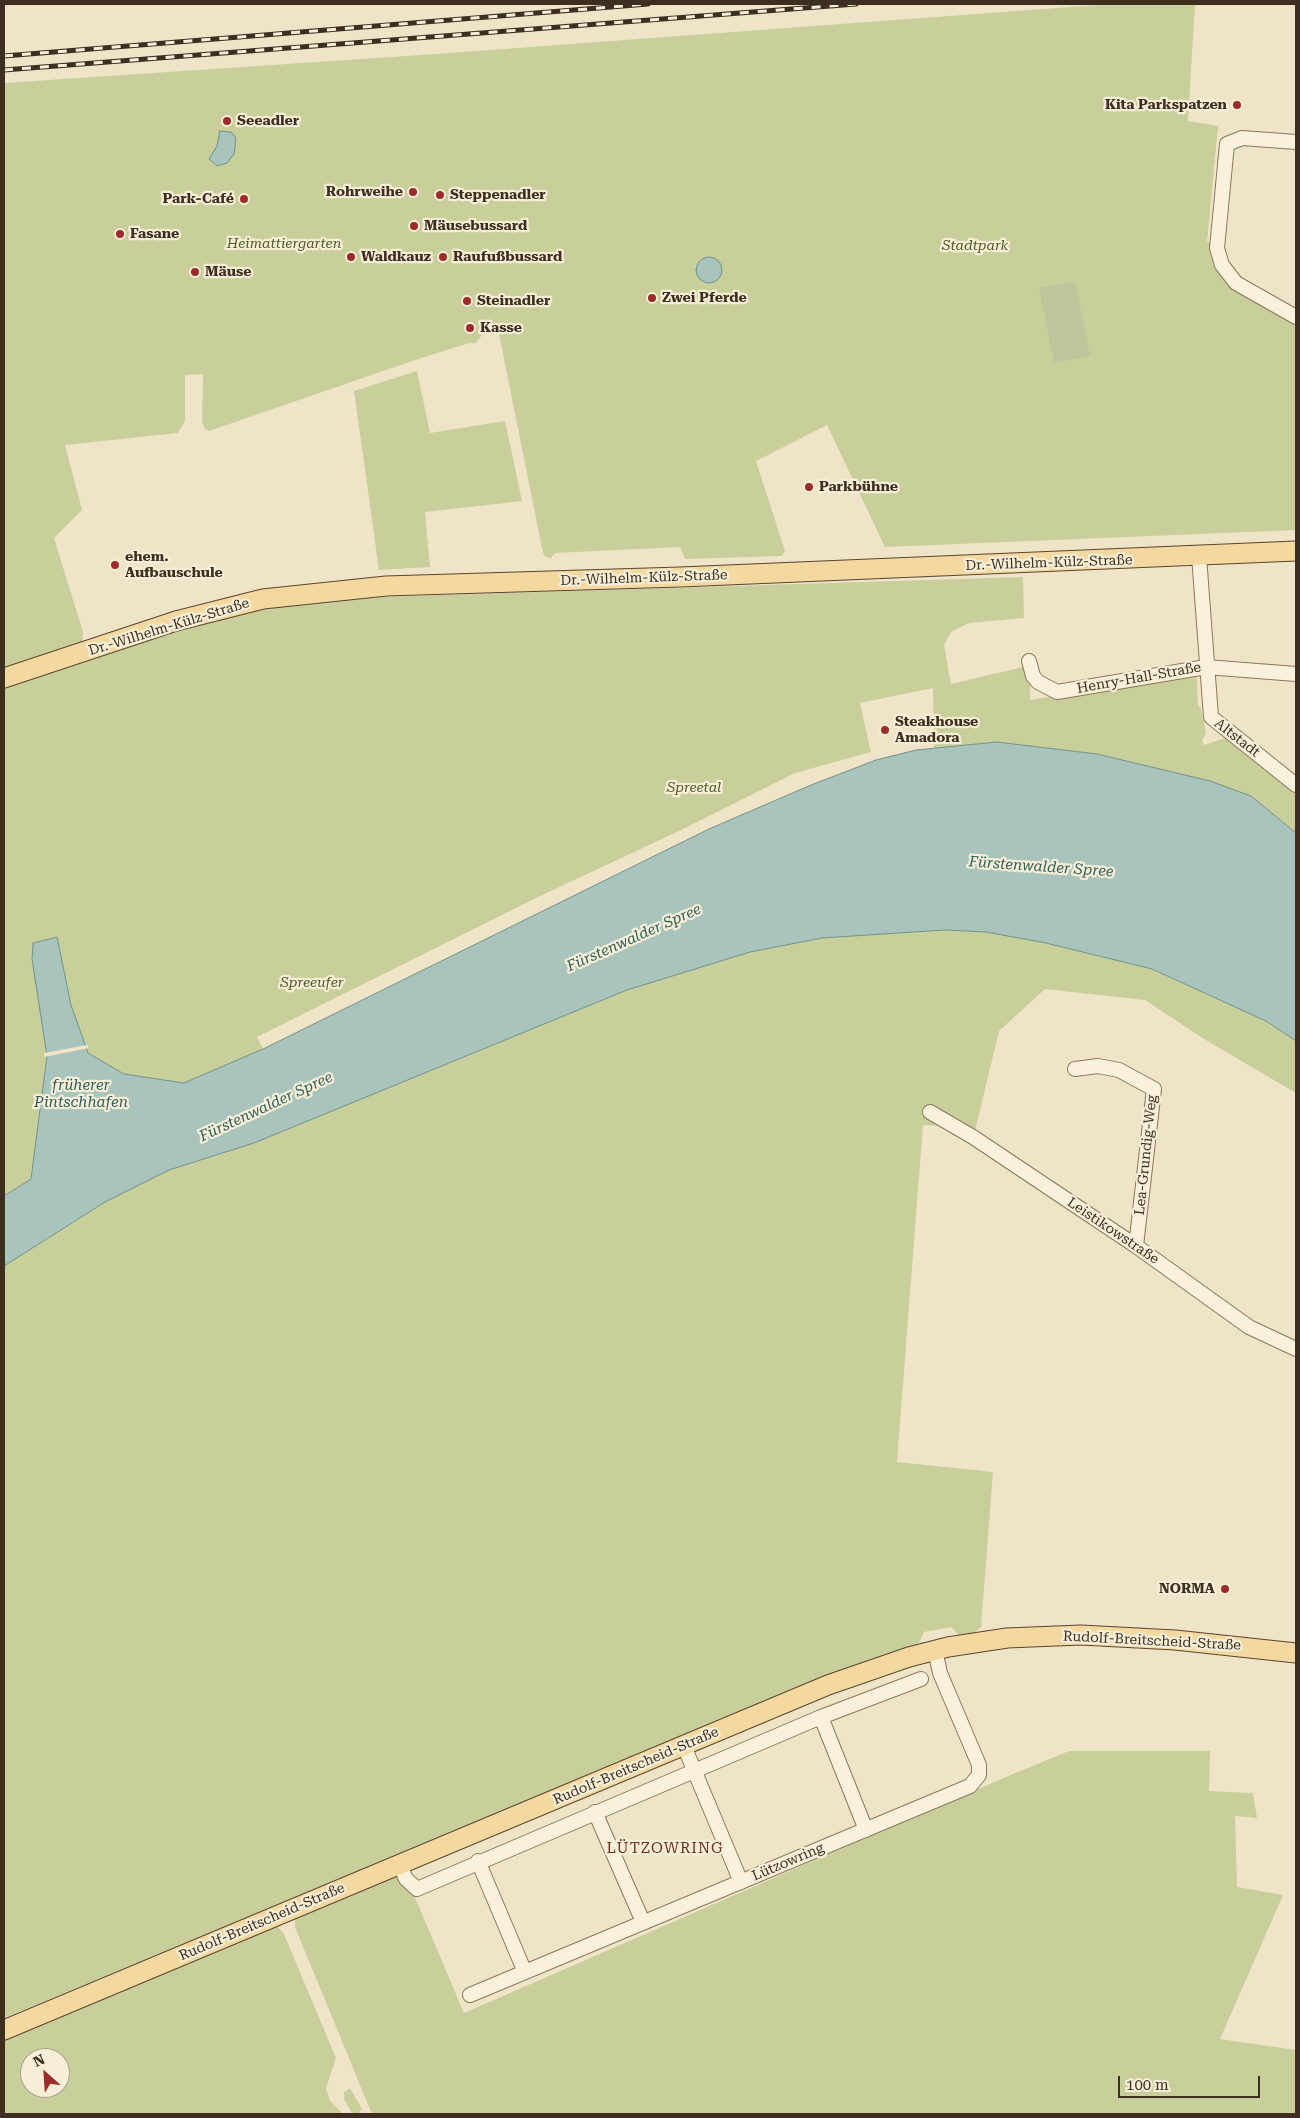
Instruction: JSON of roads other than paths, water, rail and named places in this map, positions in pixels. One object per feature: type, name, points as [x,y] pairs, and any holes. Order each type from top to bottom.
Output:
[{"type":"main road","name":"Dr.-Wilhelm-Külz-Straße","points":[[4,678],[176,622],[263,599],[386,586],[661,578],[1296,551]]},
{"type":"main road","name":"Rudolf-Breitscheid-Straße","points":[[4,2030],[828,1685],[874,1668],[935,1650],[1006,1638],[1080,1635],[1175,1640],[1296,1653]]},
{"type":"street","points":[[1296,142],[1242,138],[1227,144],[1217,248],[1222,265],[1236,283],[1296,317]]},
{"type":"street","name":"Altstadt","points":[[1199,556],[1210,717],[1296,785]]},
{"type":"street","name":"Henry-Hall-Straße","points":[[1029,661],[1033,676],[1038,682],[1057,692],[1206,666],[1296,674]]},
{"type":"street","name":"Lea-Grundig-Weg","points":[[1075,1070],[1098,1066],[1119,1070],[1154,1089],[1136,1246]]},
{"type":"street","name":"Leistikowstraße","points":[[930,1112],[973,1137],[1136,1246],[1250,1327],[1296,1349]]},
{"type":"street","name":"Lützowring","points":[[470,1995],[524,1970],[967,1788],[979,1775],[979,1765],[973,1746],[940,1673],[935,1650]]},
{"type":"street","points":[[400,1865],[406,1879],[417,1889],[478,1861],[821,1717],[921,1679]]},
{"type":"street","points":[[821,1717],[866,1830]]},
{"type":"street","points":[[684,1746],[741,1882]]},
{"type":"street","points":[[595,1812],[643,1922]]},
{"type":"street","points":[[478,1861],[524,1970]]},
{"type":"water","points":[[220,131],[231,132],[236,138],[234,154],[227,163],[217,166],[209,159],[217,146]]},
{"type":"water","points":[[709,257],[718,261],[722,270],[718,279],[709,283],[700,279],[696,270],[700,261]]},
{"type":"water","points":[[997,742],[1097,754],[1210,781],[1251,796],[1296,833],[1296,1041],[1266,1021],[1152,969],[1046,943],[986,932],[944,930],[822,938],[750,952],[627,990],[254,1143],[169,1170],[105,1202],[4,1266],[4,1196],[31,1179],[47,1056],[32,959],[33,943],[57,937],[71,1005],[88,1053],[124,1074],[184,1083],[263,1049],[709,829],[811,785],[876,760],[916,750]]},
{"type":"railway","points":[[4,56],[648,4]]},
{"type":"railway","points":[[4,70],[856,4]]},
{"type":"place","name":"Kita Parkspatzen","points":[[1237,105]]},
{"type":"place","name":"Seeadler","points":[[227,121]]},
{"type":"place","name":"Rohrweihe","points":[[413,192]]},
{"type":"place","name":"Steppenadler","points":[[440,195]]},
{"type":"place","name":"Park-Café","points":[[244,199]]},
{"type":"place","name":"Mäusebussard","points":[[414,226]]},
{"type":"place","name":"Fasane","points":[[120,234]]},
{"type":"place","name":"Waldkauz","points":[[351,257]]},
{"type":"place","name":"Raufußbussard","points":[[443,257]]},
{"type":"place","name":"Mäuse","points":[[195,272]]},
{"type":"place","name":"Zwei Pferde","points":[[652,298]]},
{"type":"place","name":"Steinadler","points":[[467,301]]},
{"type":"place","name":"Kasse","points":[[470,328]]},
{"type":"place","name":"Parkbühne","points":[[809,487]]},
{"type":"place","name":"ehem. Aufbauschule","points":[[115,565]]},
{"type":"place","name":"Steakhouse Amadora","points":[[885,730]]},
{"type":"place","name":"NORMA","points":[[1225,1589]]},
{"type":"district","name":"LÜTZOWRING","points":[[665,1849]]},
{"type":"park label","name":"Heimattiergarten","points":[[284,244]]},
{"type":"park label","name":"Stadtpark","points":[[975,246]]},
{"type":"park label","name":"Spreetal","points":[[694,788]]},
{"type":"park label","name":"Spreeufer","points":[[312,983]]},
{"type":"water label","name":"Fürstenwalder Spree","points":[[1041,867]]},
{"type":"water label","name":"Fürstenwalder Spree","points":[[634,938]]},
{"type":"water label","name":"früherer Pintschhafen","points":[[81,1094]]},
{"type":"water label","name":"Fürstenwalder Spree","points":[[266,1107]]}]
